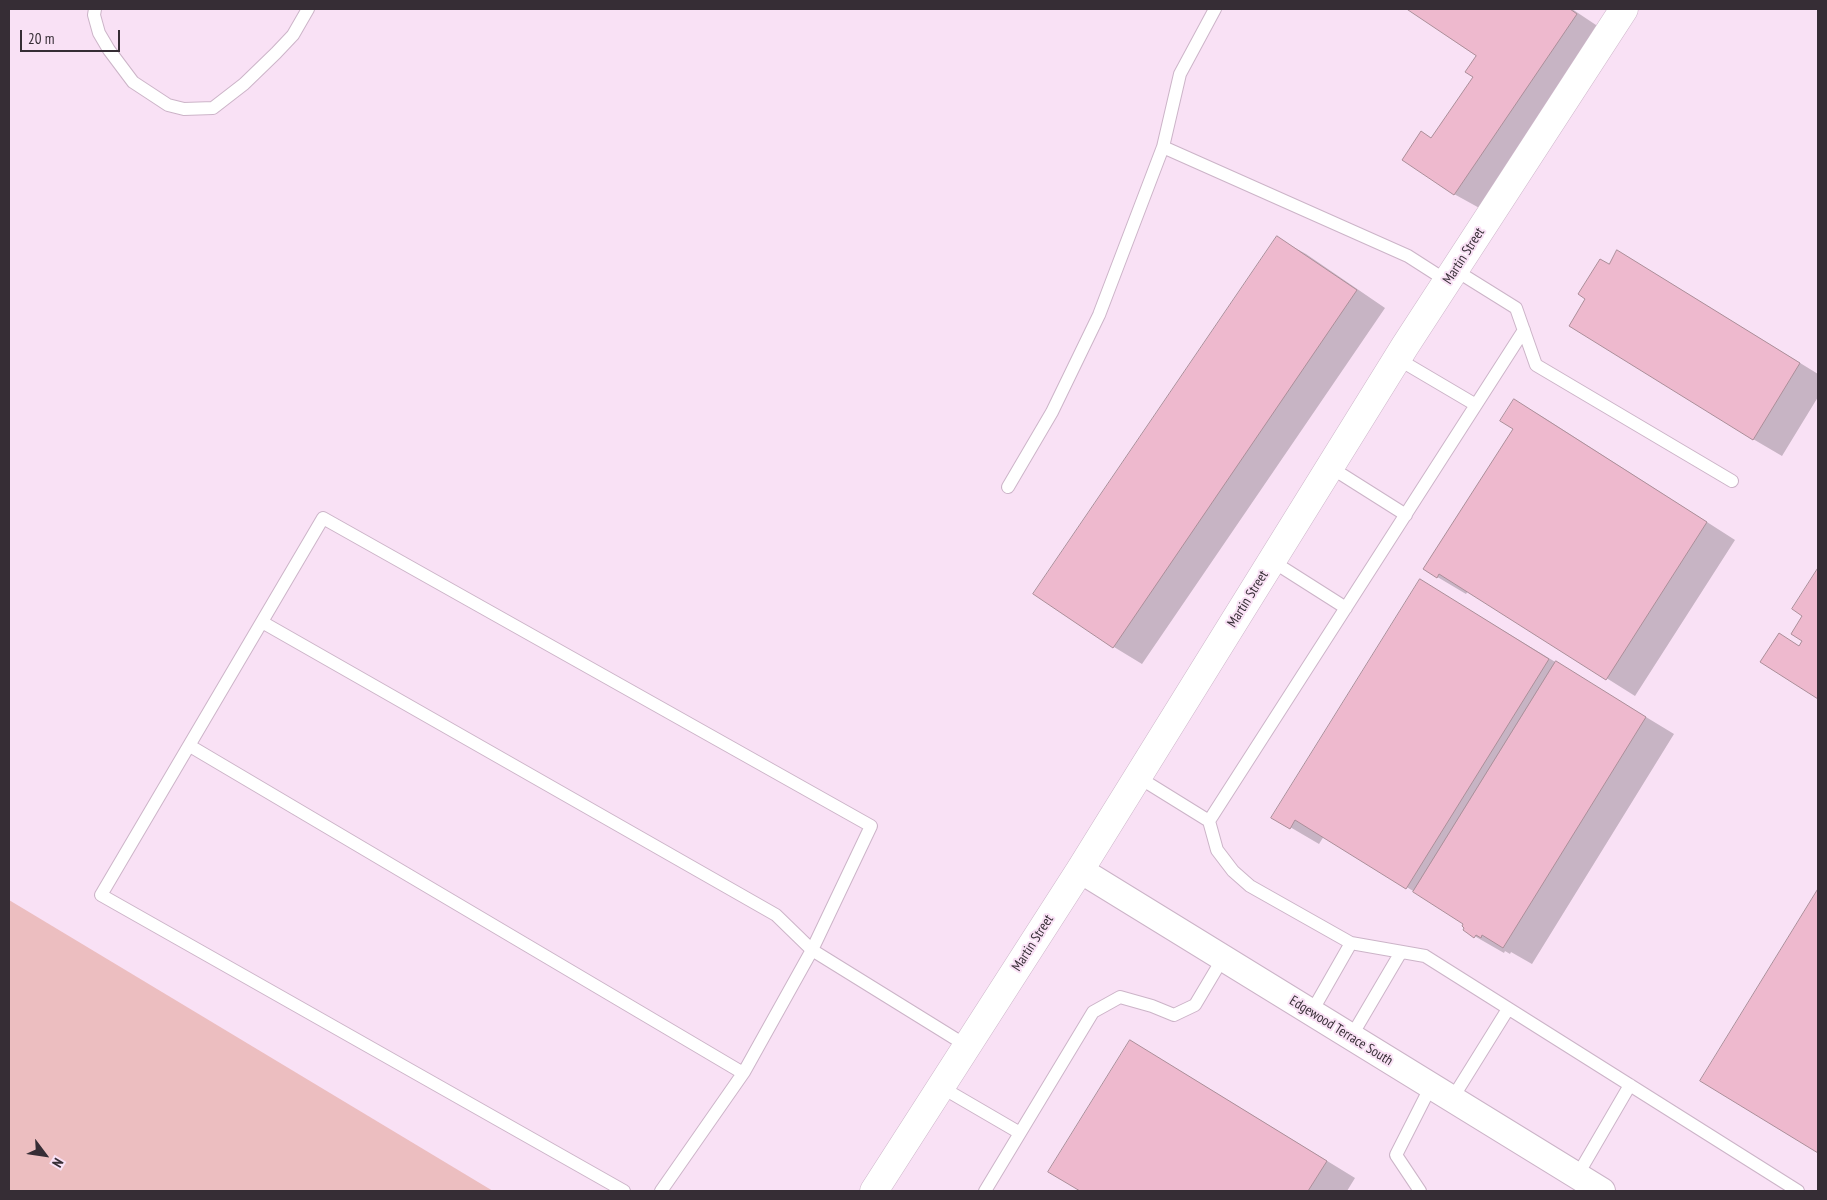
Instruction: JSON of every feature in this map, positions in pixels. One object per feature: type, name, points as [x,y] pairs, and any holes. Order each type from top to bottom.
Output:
[{"type":"street","name":"Martin Street","points":[[874,1191],[1080,870],[1398,358],[1624,9]]},
{"type":"street","name":"Edgewood Terrace South","points":[[1080,870],[1602,1191]]},
{"type":"lane","points":[[95,9],[94,16],[99,33],[133,82],[168,106],[184,109],[213,108],[244,84],[293,34],[308,9]]},
{"type":"lane","points":[[1008,487],[1052,412],[1099,316],[1163,147],[1180,74],[1215,9]]},
{"type":"lane","points":[[1163,147],[1408,256],[1516,308],[1536,365],[1732,481]]},
{"type":"lane","points":[[1209,821],[1524,330]]},
{"type":"lane","points":[[1398,358],[1476,405]]},
{"type":"lane","points":[[1330,467],[1406,515]]},
{"type":"lane","points":[[624,1191],[102,895],[322,518],[871,826],[812,950],[743,1074],[661,1191]]},
{"type":"lane","points":[[1272,561],[1346,608]]},
{"type":"lane","points":[[262,622],[776,915],[812,950],[967,1046]]},
{"type":"lane","points":[[190,746],[743,1074]]},
{"type":"lane","points":[[1138,777],[1209,821],[1217,850],[1233,871],[1250,886],[1351,943],[1425,956],[1798,1191]]},
{"type":"lane","points":[[1311,1013],[1351,943]]},
{"type":"lane","points":[[1351,1037],[1402,952]]},
{"type":"lane","points":[[985,1191],[1093,1012],[1120,997],[1152,1006],[1174,1015],[1195,1004],[1223,958]]},
{"type":"lane","points":[[1420,1191],[1396,1155],[1441,1093],[1508,1009]]},
{"type":"lane","points":[[1577,1176],[1630,1085]]},
{"type":"lane","points":[[941,1087],[1020,1133]]},
{"type":"shaded area","points":[[9,900],[493,1191],[9,1191]]},
{"type":"building","points":[[1407,9],[1570,9],[1577,14],[1454,195],[1402,160],[1421,131],[1431,138],[1473,77],[1465,72],[1476,56]]},
{"type":"building","points":[[1277,236],[1357,290],[1113,648],[1033,594]]},
{"type":"building","points":[[1617,250],[1800,363],[1753,440],[1569,326],[1585,299],[1578,294],[1600,259],[1609,264]]},
{"type":"building","points":[[1514,399],[1707,522],[1606,680],[1439,574],[1437,578],[1423,569],[1513,429],[1500,421]]},
{"type":"building","points":[[1818,568],[1818,699],[1760,662],[1779,633],[1799,646],[1802,641],[1791,634],[1802,616],[1792,609]]},
{"type":"building","points":[[1420,579],[1549,659],[1406,889],[1295,820],[1290,829],[1271,818]]},
{"type":"building","points":[[1556,661],[1646,717],[1503,948],[1482,935],[1481,938],[1476,935],[1474,938],[1463,930],[1463,924],[1413,892]]},
{"type":"building","points":[[1818,889],[1818,1153],[1700,1081]]},
{"type":"building","points":[[1130,1040],[1327,1161],[1308,1191],[1080,1191],[1048,1172]]}]
